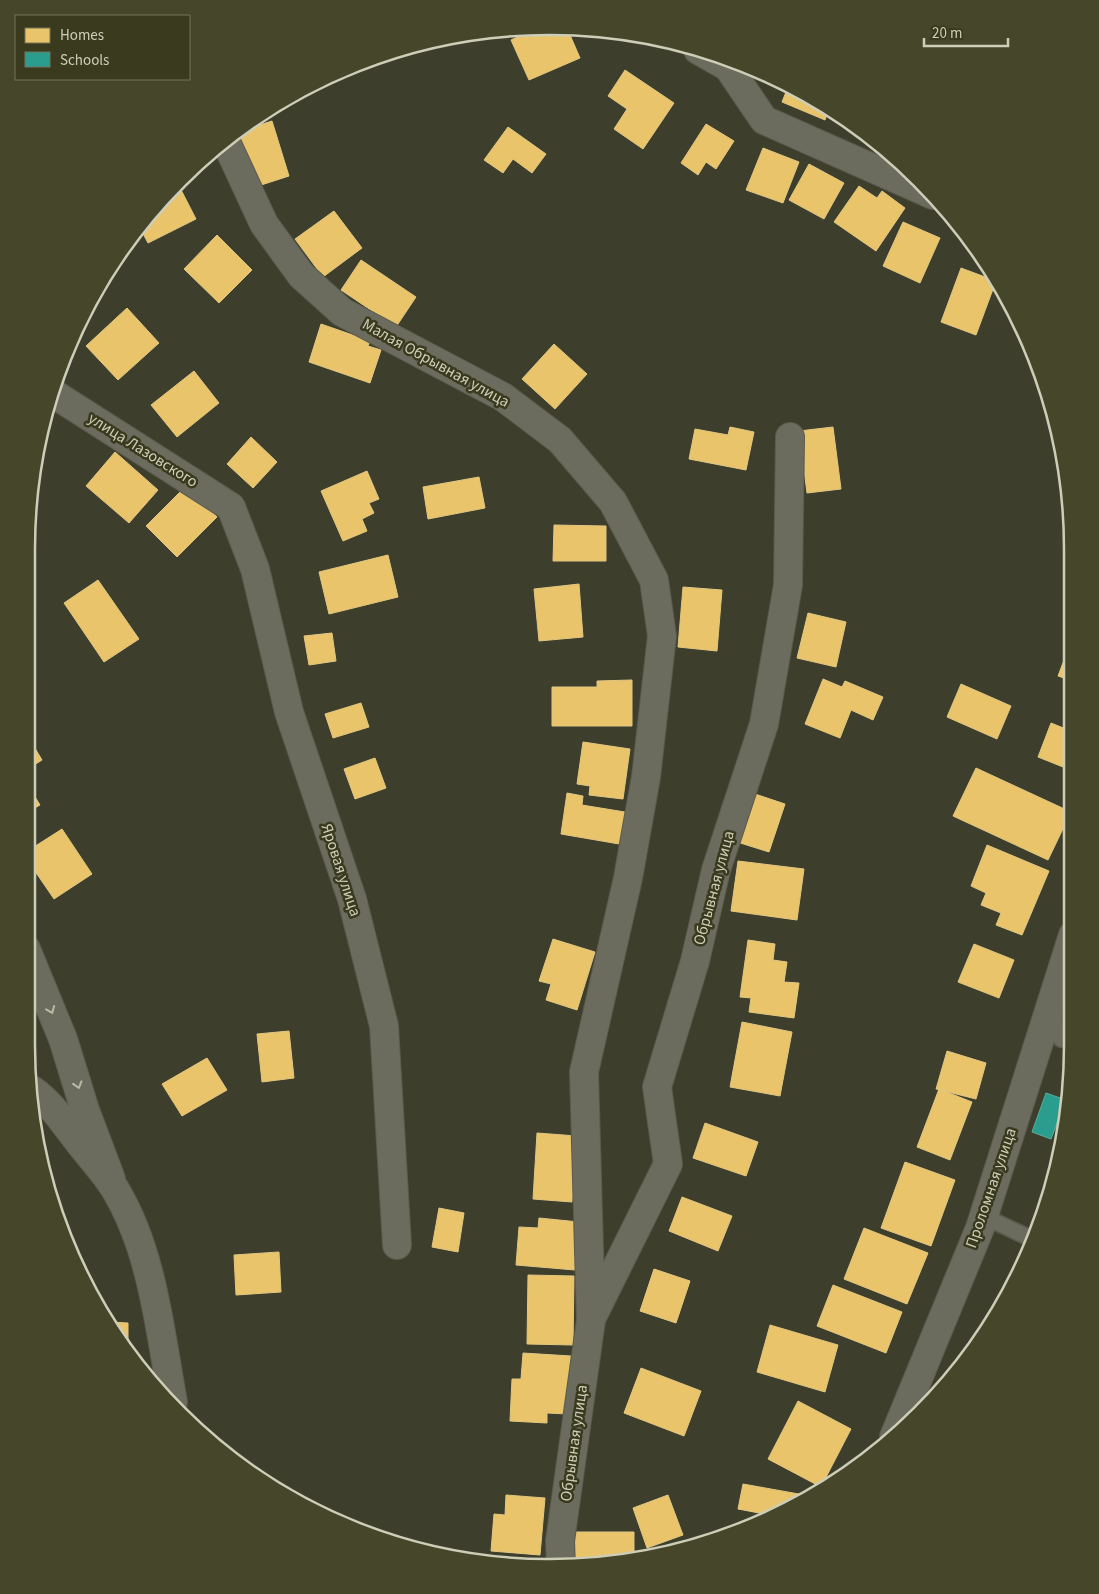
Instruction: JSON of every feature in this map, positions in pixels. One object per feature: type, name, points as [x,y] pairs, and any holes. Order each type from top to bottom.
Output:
[{"type":"street","points":[[728,67],[764,120],[913,186]]},
{"type":"street","name":"Малая Обрывная улица","points":[[228,147],[264,224],[300,275],[342,312],[503,397],[560,440],[613,502],[654,580]]},
{"type":"street","name":"улица Лазовского","points":[[58,397],[231,506]]},
{"type":"street","name":"Обрывная улица","points":[[591,1320],[668,1164],[657,1087],[695,961],[716,870],[764,724],[788,585],[790,438]]},
{"type":"street","name":"Яровая улица","points":[[231,506],[255,569],[289,712],[352,900],[384,1026],[397,1245]]},
{"type":"street","name":"Обрывная улица","points":[[561,1559],[560,1541],[591,1320],[584,1072],[628,878],[646,777],[662,636],[654,580]]},
{"type":"street","points":[[35,971],[63,1038],[85,1110],[114,1188],[126,1211],[148,1273],[171,1393]]},
{"type":"street","name":"Проломная улица","points":[[900,1420],[983,1216],[1059,1039],[1064,1002]]},
{"type":"street","points":[[37,1093],[43,1097],[114,1188]]},
{"type":"lane","points":[[983,1216],[1027,1237]]},
{"type":"building: Homes","points":[[520,36],[570,36],[580,58],[529,80],[511,40]]},
{"type":"building: Homes","points":[[625,70],[674,103],[643,149],[614,129],[627,109],[608,96]]},
{"type":"building: Homes","points":[[786,93],[826,116],[825,120],[782,102]]},
{"type":"building: Homes","points":[[272,121],[289,176],[255,187],[240,138],[260,125]]},
{"type":"building: Homes","points":[[706,124],[734,141],[716,169],[706,162],[698,175],[681,163]]},
{"type":"building: Homes","points":[[508,127],[546,154],[532,173],[513,159],[503,173],[484,160]]},
{"type":"building: Homes","points":[[763,148],[799,162],[783,203],[746,190]]},
{"type":"building: Homes","points":[[809,164],[844,183],[824,219],[789,200]]},
{"type":"building: Homes","points":[[859,186],[877,198],[882,191],[905,208],[876,251],[834,222]]},
{"type":"building: Homes","points":[[181,191],[196,219],[148,243],[143,234]]},
{"type":"building: Homes","points":[[334,211],[362,248],[323,277],[295,239]]},
{"type":"building: Homes","points":[[903,222],[940,238],[920,283],[883,266]]},
{"type":"building: Homes","points":[[217,235],[252,270],[219,303],[184,269]]},
{"type":"building: Homes","points":[[361,260],[416,297],[396,327],[341,290]]},
{"type":"building: Homes","points":[[961,268],[985,277],[993,289],[976,335],[941,322]]},
{"type":"building: Homes","points":[[127,308],[159,343],[118,380],[86,346]]},
{"type":"building: Homes","points":[[321,324],[370,341],[368,346],[381,350],[370,383],[309,362]]},
{"type":"building: Homes","points":[[554,344],[587,374],[555,409],[522,379]]},
{"type":"building: Homes","points":[[194,371],[219,403],[177,437],[151,405]]},
{"type":"building: Homes","points":[[730,427],[754,432],[746,470],[689,459],[695,429],[728,435]]},
{"type":"building: Homes","points":[[833,427],[841,489],[807,493],[799,431]]},
{"type":"building: Homes","points":[[251,437],[277,462],[253,488],[227,464]]},
{"type":"building: Homes","points":[[115,452],[158,490],[129,523],[86,486]]},
{"type":"building: Homes","points":[[367,471],[379,499],[369,503],[374,513],[362,519],[367,531],[343,541],[321,491]]},
{"type":"building: Homes","points":[[479,477],[485,508],[428,519],[423,487]]},
{"type":"building: Homes","points":[[186,486],[217,517],[177,557],[146,526]]},
{"type":"building: Homes","points":[[554,525],[606,526],[606,561],[553,561]]},
{"type":"building: Homes","points":[[388,555],[398,597],[329,614],[319,572]]},
{"type":"building: Homes","points":[[98,580],[139,639],[104,662],[64,603]]},
{"type":"building: Homes","points":[[579,584],[583,637],[539,641],[534,589]]},
{"type":"building: Homes","points":[[683,587],[722,590],[717,651],[678,647]]},
{"type":"building: Homes","points":[[808,613],[846,622],[836,667],[797,658]]},
{"type":"building: Homes","points":[[332,633],[336,661],[309,665],[304,636]]},
{"type":"building: Homes","points":[[1064,660],[1064,678],[1058,676]]},
{"type":"building: Homes","points":[[823,679],[842,687],[845,681],[883,697],[873,720],[851,710],[840,738],[805,724]]},
{"type":"building: Homes","points":[[632,680],[632,726],[552,726],[552,687],[597,687],[597,681]]},
{"type":"building: Homes","points":[[961,684],[1011,706],[997,739],[947,717]]},
{"type":"building: Homes","points":[[361,703],[369,727],[333,738],[325,714]]},
{"type":"building: Homes","points":[[1051,723],[1064,728],[1064,767],[1038,757]]},
{"type":"building: Homes","points":[[583,742],[630,749],[623,799],[589,795],[590,786],[577,784]]},
{"type":"building: Homes","points":[[35,748],[42,760],[35,764]]},
{"type":"building: Homes","points":[[375,758],[386,788],[355,799],[344,769]]},
{"type":"building: Homes","points":[[976,768],[1064,809],[1064,827],[1048,860],[953,816]]},
{"type":"building: Homes","points":[[749,792],[785,804],[769,852],[734,841]]},
{"type":"building: Homes","points":[[567,793],[583,796],[582,805],[631,813],[625,845],[561,834]]},
{"type":"building: Homes","points":[[35,797],[40,805],[35,808]]},
{"type":"building: Homes","points":[[62,829],[92,874],[54,899],[35,871],[35,846]]},
{"type":"building: Homes","points":[[987,845],[1049,871],[1022,935],[996,925],[1001,913],[981,905],[986,893],[971,886]]},
{"type":"building: Homes","points":[[738,861],[804,869],[797,920],[731,911]]},
{"type":"building: Homes","points":[[553,939],[595,952],[577,1010],[546,1000],[551,984],[539,981]]},
{"type":"building: Homes","points":[[748,940],[775,944],[773,960],[787,962],[784,982],[799,983],[794,1018],[749,1012],[751,998],[740,997]]},
{"type":"building: Homes","points":[[974,944],[1014,960],[999,998],[958,982]]},
{"type":"building: Homes","points":[[742,1022],[792,1032],[780,1096],[730,1087]]},
{"type":"building: Homes","points":[[289,1031],[294,1078],[262,1082],[257,1034]]},
{"type":"building: Homes","points":[[947,1051],[986,1063],[976,1099],[936,1089]]},
{"type":"building: Homes","points":[[207,1058],[227,1090],[182,1116],[162,1084]]},
{"type":"building: Homes","points":[[939,1089],[972,1102],[950,1160],[917,1147]]},
{"type":"building: Homes","points":[[705,1123],[758,1142],[746,1176],[693,1158]]},
{"type":"building: Homes","points":[[537,1133],[577,1136],[572,1202],[533,1199]]},
{"type":"building: Homes","points":[[905,1162],[955,1180],[931,1246],[881,1228]]},
{"type":"building: Homes","points":[[682,1197],[732,1216],[718,1251],[669,1231]]},
{"type":"building: Homes","points":[[439,1208],[464,1213],[458,1252],[432,1247]]},
{"type":"building: Homes","points":[[539,1218],[579,1222],[575,1270],[516,1265],[519,1227],[538,1228]]},
{"type":"building: Homes","points":[[864,1228],[928,1253],[907,1304],[844,1279]]},
{"type":"building: Homes","points":[[279,1252],[281,1292],[236,1295],[234,1255]]},
{"type":"building: Homes","points":[[654,1269],[690,1281],[676,1323],[640,1311]]},
{"type":"building: Homes","points":[[528,1275],[574,1276],[573,1345],[527,1344]]},
{"type":"building: Homes","points":[[833,1285],[902,1312],[886,1353],[817,1326]]},
{"type":"building: Homes","points":[[117,1322],[128,1323],[128,1339]]},
{"type":"building: Homes","points":[[770,1325],[838,1345],[825,1392],[757,1372]]},
{"type":"building: Homes","points":[[523,1353],[571,1356],[568,1414],[547,1413],[547,1423],[510,1421],[512,1379],[521,1379]]},
{"type":"building: Homes","points":[[641,1368],[701,1391],[684,1436],[624,1413]]},
{"type":"building: Homes","points":[[798,1401],[851,1429],[826,1478],[816,1484],[768,1459]]},
{"type":"building: Homes","points":[[743,1484],[799,1494],[761,1513],[738,1509]]},
{"type":"building: Homes","points":[[506,1495],[545,1498],[540,1555],[491,1551],[494,1514],[505,1515]]},
{"type":"building: Homes","points":[[668,1495],[683,1535],[647,1548],[633,1508]]},
{"type":"building: Homes","points":[[571,1532],[634,1532],[634,1552],[571,1558]]},
{"type":"building: Schools","points":[[1046,1093],[1061,1098],[1059,1119],[1051,1139],[1032,1132]]}]
